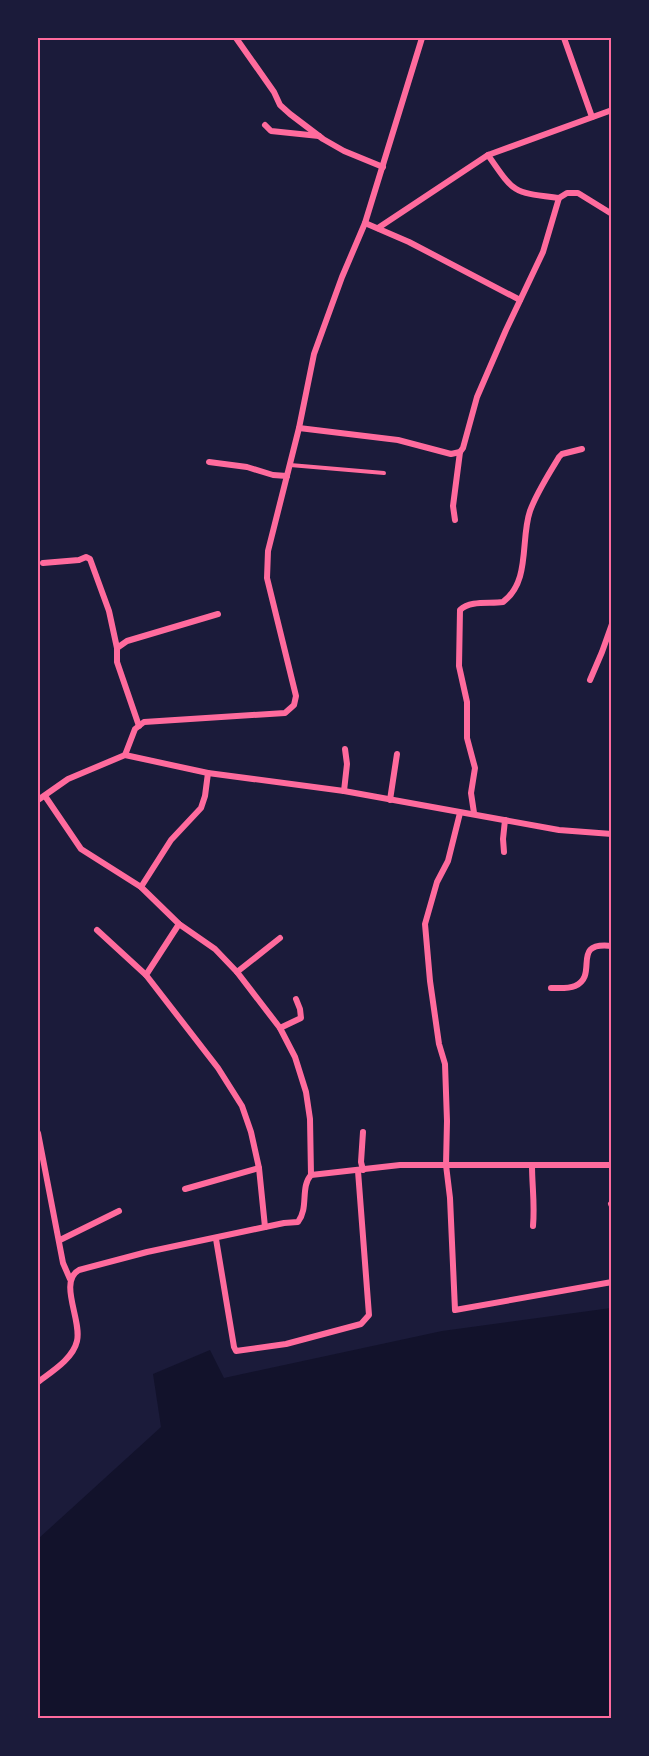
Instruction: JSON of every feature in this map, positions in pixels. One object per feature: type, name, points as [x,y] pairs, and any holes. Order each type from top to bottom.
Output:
[{"type":"street","points":[[236,38],[268,83],[280,105],[320,136],[344,151],[383,167]]},
{"type":"street","points":[[125,755],[133,735],[144,722],[285,713],[294,705],[296,696],[267,578],[268,551],[299,428],[314,354],[342,277],[365,223],[422,38]]},
{"type":"street","points":[[564,38],[592,117]]},
{"type":"street","points":[[378,228],[488,155],[612,110]]},
{"type":"street","points":[[265,125],[275,132],[320,136]]},
{"type":"street","points":[[488,155],[512,188],[525,194],[559,198],[567,193],[578,193],[612,214]]},
{"type":"street","points":[[455,520],[453,506],[460,452],[477,398],[543,252],[559,198]]},
{"type":"street","points":[[365,223],[409,242],[520,300]]},
{"type":"street","points":[[299,428],[398,440],[451,454],[460,452]]},
{"type":"street","points":[[474,813],[471,793],[475,768],[467,738],[467,702],[459,666],[460,610],[464,606],[475,603],[503,602],[516,590],[532,505],[559,457],[562,454],[582,449]]},
{"type":"street","points":[[209,462],[287,476]]},
{"type":"street","points":[[43,563],[79,560],[87,557],[90,559],[109,611],[117,648],[117,662],[139,726]]},
{"type":"street","points":[[117,648],[127,641],[218,614]]},
{"type":"street","points":[[590,680],[612,624]]},
{"type":"street","points":[[344,791],[347,764],[345,749]]},
{"type":"street","points":[[390,800],[397,754]]},
{"type":"street","points":[[38,800],[68,779],[125,755],[208,773],[344,791],[559,830],[612,834]]},
{"type":"street","points":[[141,887],[171,840],[201,808],[208,773]]},
{"type":"street","points":[[45,795],[81,849],[141,887],[179,924],[215,948],[237,972],[280,1028],[295,1057],[306,1092],[310,1119],[311,1175]]},
{"type":"street","points":[[460,813],[448,861],[437,882],[425,924],[431,992],[444,1064],[446,1165],[450,1198],[455,1310],[612,1282]]},
{"type":"street","points":[[504,852],[505,820]]},
{"type":"street","points":[[146,975],[179,924]]},
{"type":"street","points":[[97,930],[146,975],[237,1097],[246,1116],[259,1168],[265,1227]]},
{"type":"street","points":[[237,972],[280,938]]},
{"type":"street","points":[[550,988],[574,987],[580,983],[586,974],[589,950],[594,946],[612,946]]},
{"type":"street","points":[[280,1028],[301,1018],[302,1014],[296,999]]},
{"type":"street","points":[[216,1239],[236,1352],[286,1344],[361,1324],[369,1315],[360,1170],[363,1132]]},
{"type":"street","points":[[38,1133],[63,1263],[70,1279],[78,1329],[77,1341],[69,1355],[38,1382]]},
{"type":"street","points":[[532,1165],[533,1226]]},
{"type":"street","points":[[70,1279],[79,1270],[147,1252],[298,1222],[303,1214],[306,1180],[311,1175],[373,1167],[612,1165]]},
{"type":"street","points":[[185,1189],[259,1168]]},
{"type":"street","points":[[60,1240],[119,1212]]},
{"type":"street","points":[[612,1242],[612,1278]]},
{"type":"lane","points":[[290,465],[384,473]]},
{"type":"shaded area","points":[[611,1308],[611,1718],[38,1718],[38,1539],[161,1427],[153,1374],[210,1350],[224,1378],[442,1331]]}]
